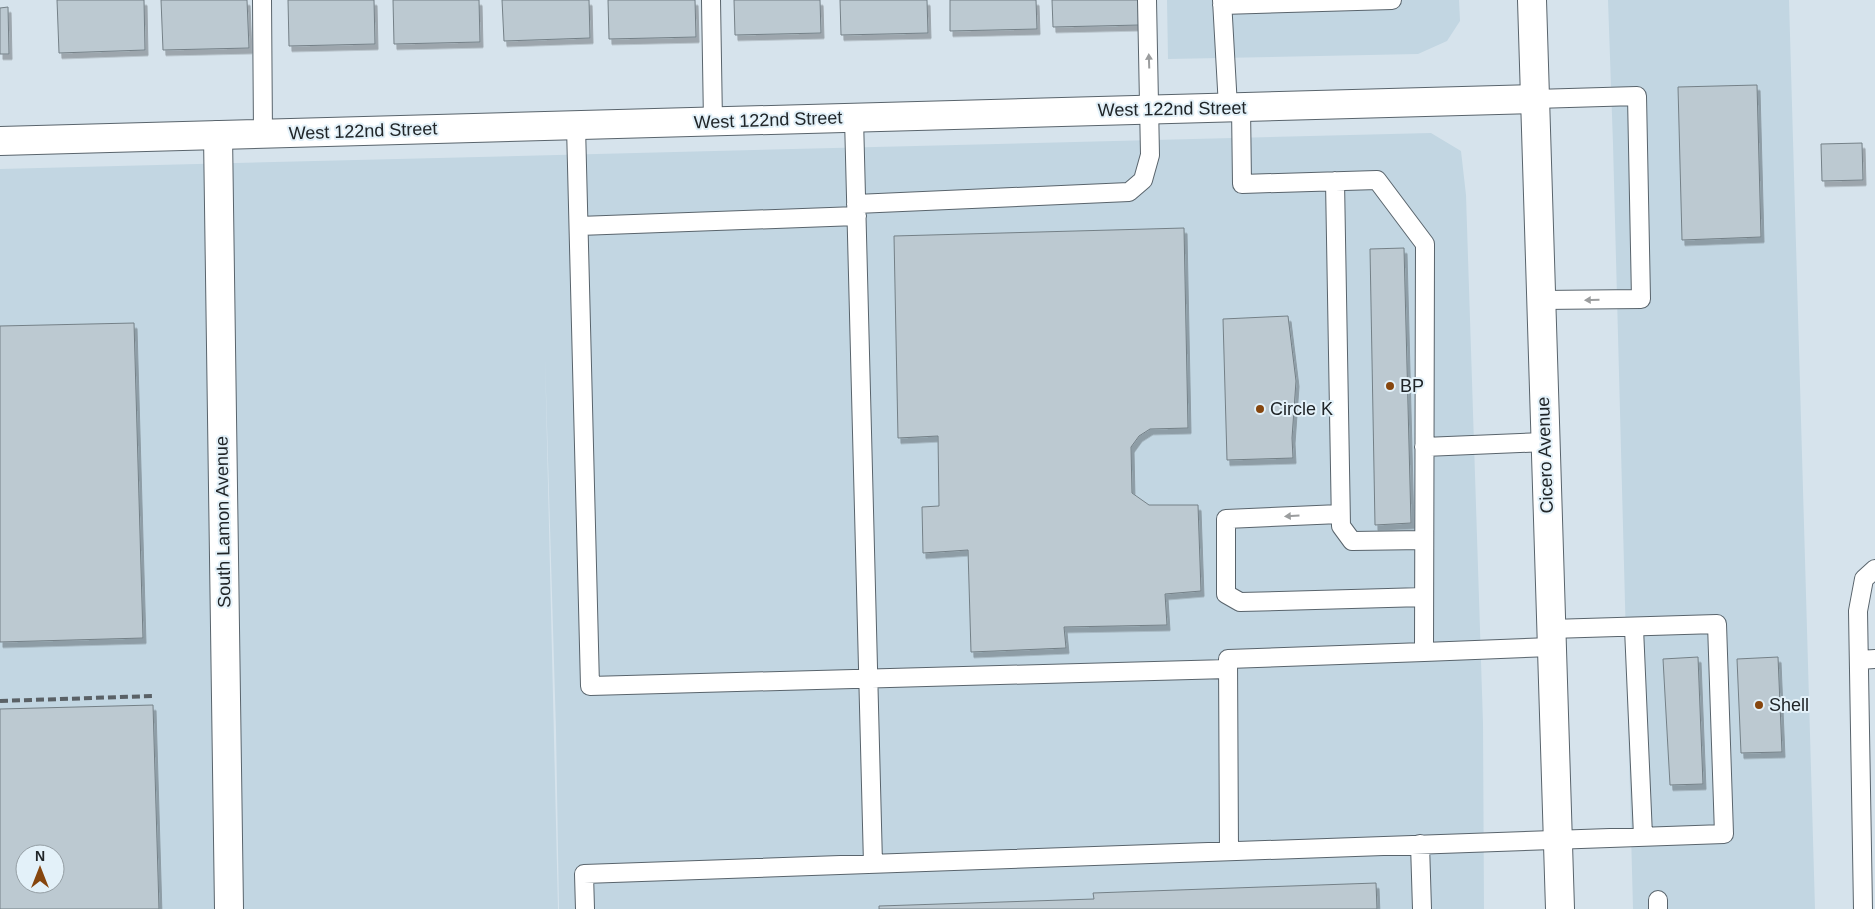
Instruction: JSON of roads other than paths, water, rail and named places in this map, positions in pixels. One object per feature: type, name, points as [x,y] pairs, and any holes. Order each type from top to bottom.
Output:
[{"type":"street","name":"Cicero Avenue","points":[[1532,0],[1560,909]]},
{"type":"street","name":"West 122nd Street","points":[[0,141],[1535,99]]},
{"type":"street","name":"South Lamon Avenue","points":[[218,135],[229,909]]},
{"type":"lane","points":[[262,0],[263,134]]},
{"type":"lane","points":[[711,0],[713,122]]},
{"type":"lane","points":[[579,226],[1129,192],[1144,180],[1150,154],[1147,0]]},
{"type":"lane","points":[[1392,0],[1222,2],[1242,184],[1377,180],[1425,244],[1424,652]]},
{"type":"lane","points":[[1535,99],[1637,96],[1641,299],[1541,300]]},
{"type":"lane","points":[[854,118],[874,864]]},
{"type":"lane","points":[[576,126],[590,686],[1228,669]]},
{"type":"lane","points":[[1335,181],[1341,526],[1352,541],[1424,540]]},
{"type":"lane","points":[[1424,447],[1545,442]]},
{"type":"lane","points":[[1340,514],[1226,519],[1226,594],[1240,602],[1424,597]]},
{"type":"lane","points":[[1863,909],[1868,856],[1867,659],[1858,611],[1864,579],[1875,570]]},
{"type":"lane","points":[[585,909],[584,874],[1724,834],[1717,624],[1634,628],[1424,652],[1228,658],[1229,851]]},
{"type":"lane","points":[[1634,628],[1642,836]]},
{"type":"lane","points":[[1420,844],[1422,909]]},
{"type":"railway","points":[[0,701],[153,696]]},
{"type":"place","name":"BP","points":[[1390,386]]},
{"type":"place","name":"Circle K","points":[[1260,409]]},
{"type":"place","name":"Shell","points":[[1759,705]]}]
